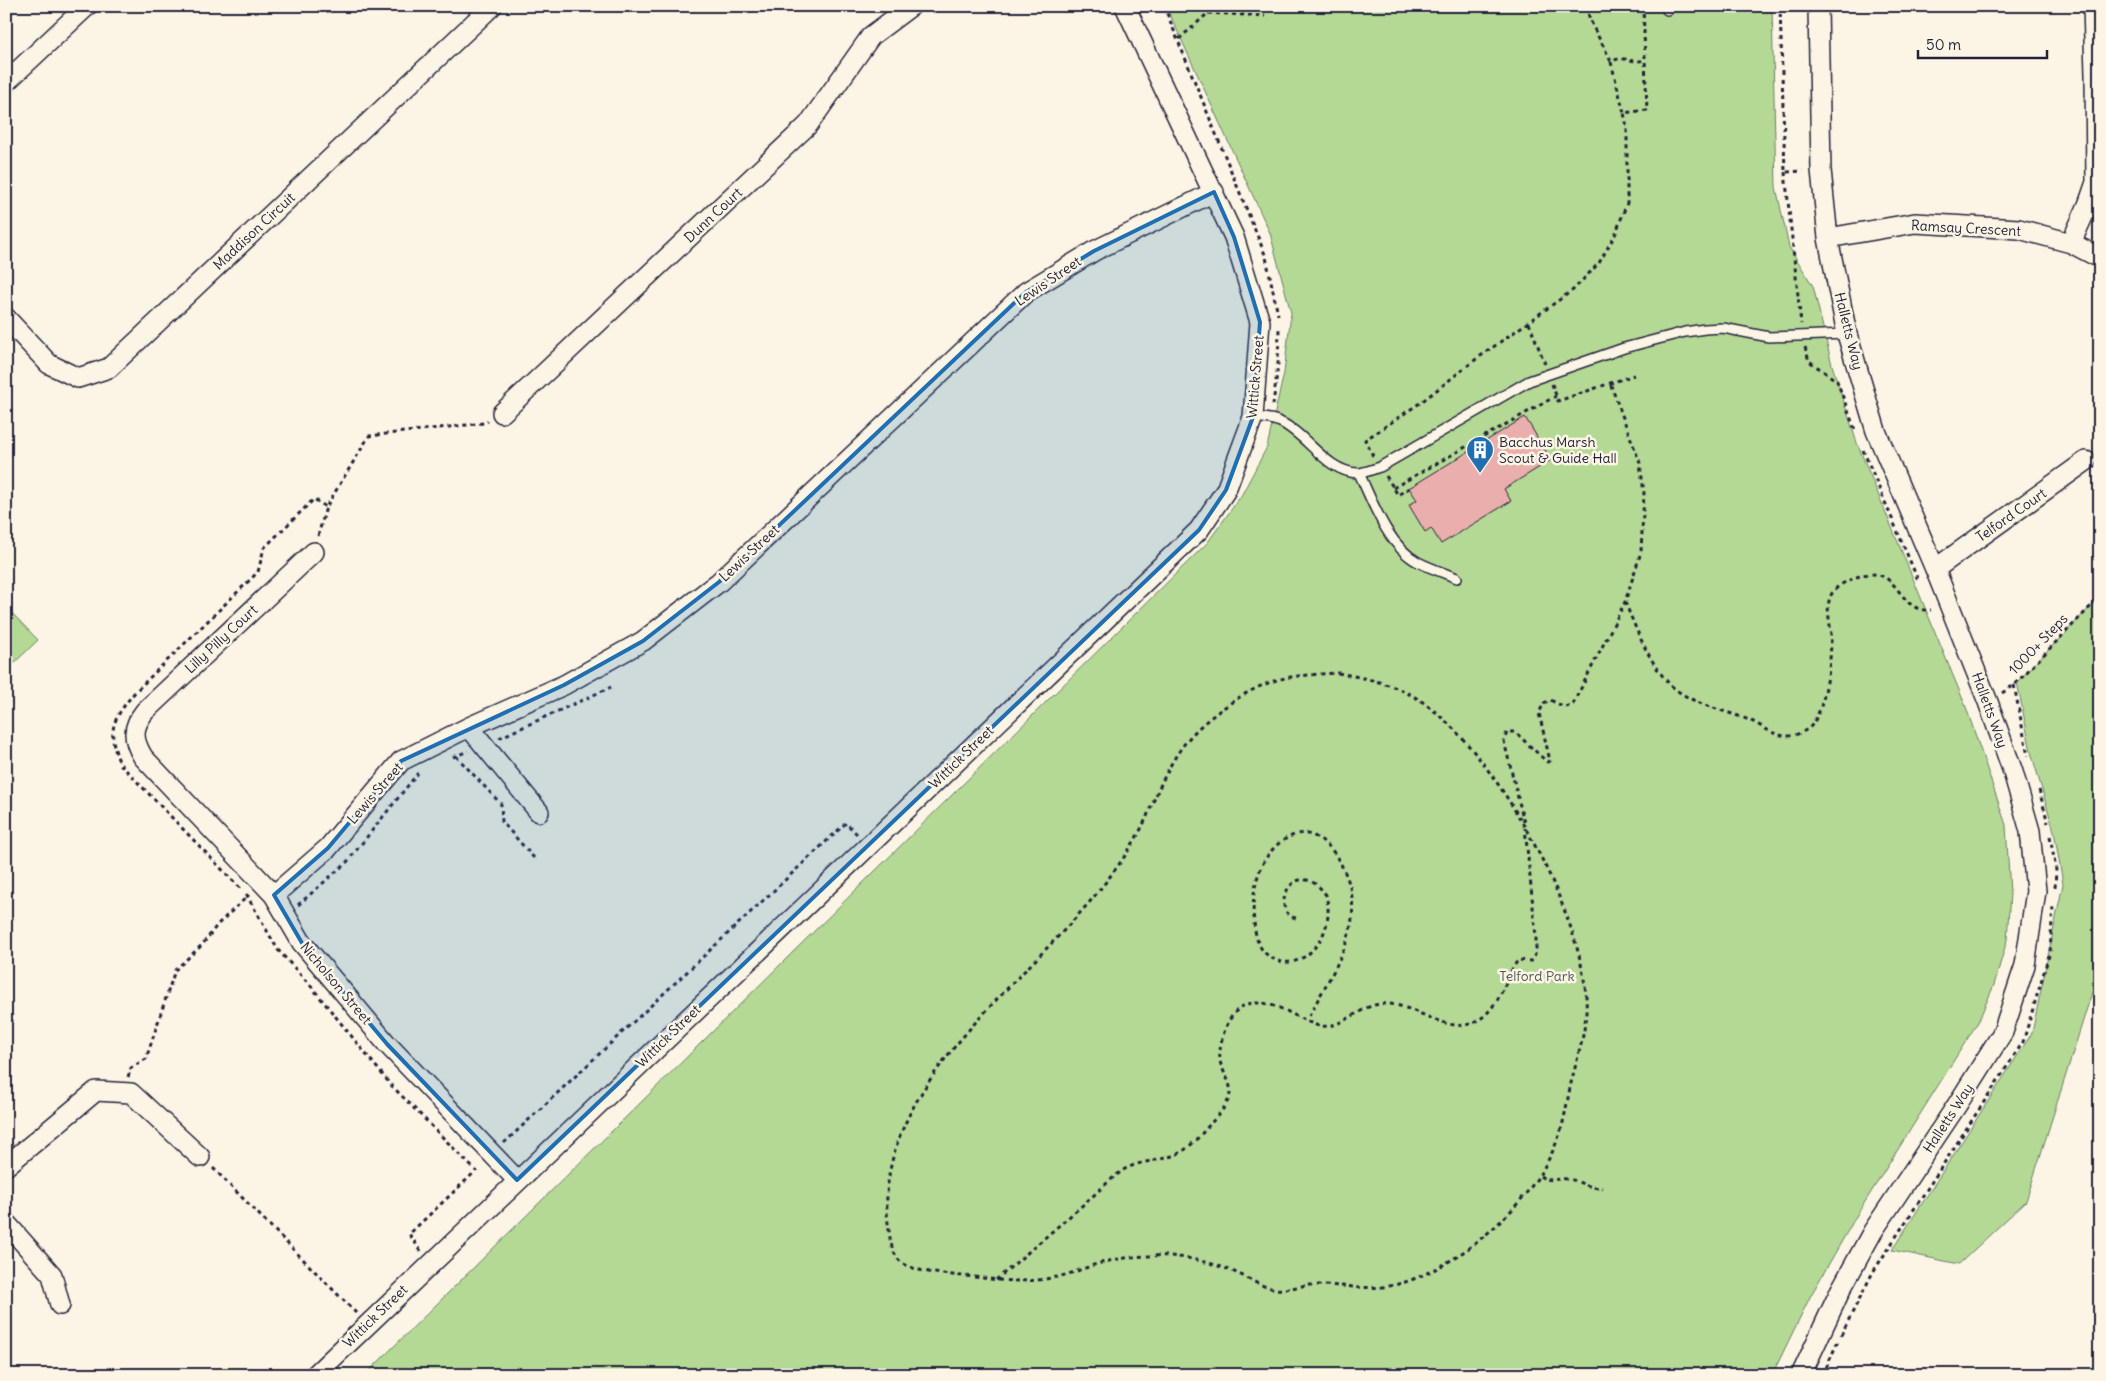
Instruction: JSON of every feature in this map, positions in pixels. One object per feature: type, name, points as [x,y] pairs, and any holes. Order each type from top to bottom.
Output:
[{"type":"street","points":[[6,82],[87,6]]},
{"type":"street","name":"Maddison Circuit","points":[[6,318],[49,364],[71,375],[78,378],[109,368],[492,6]]},
{"type":"street","name":"Dunn Court","points":[[502,413],[808,125],[871,36],[911,6]]},
{"type":"street","name":"Wittick Street","points":[[315,1375],[1199,530],[1226,490],[1253,417],[1260,322],[1234,237],[1125,6]]},
{"type":"street","name":"Halletts Way","points":[[1800,1375],[1841,1289],[1873,1231],[2003,1032],[2025,965],[2036,891],[2030,831],[2013,772],[1988,702],[1935,569],[1876,431],[1847,334],[1828,238],[1821,170],[1818,6]]},
{"type":"street","points":[[2071,243],[2096,182],[2098,75],[2094,6]]},
{"type":"street","name":"Lewis Street","points":[[274,895],[328,848],[401,761],[469,727],[564,685],[643,641],[718,582],[1026,292],[1094,251],[1214,192]]},
{"type":"street","name":"Ramsay Crescent","points":[[1828,238],[1915,223],[2019,230],[2071,243],[2100,258]]},
{"type":"street","name":"Telford Court","points":[[1935,569],[2086,461]]},
{"type":"street","name":"Lilly Pilly Court","points":[[134,731],[136,722],[145,711],[314,552]]},
{"type":"street","points":[[469,727],[539,812]]},
{"type":"street","name":"Nicholson Street","points":[[134,731],[135,744],[143,757],[274,895],[302,943],[387,1044],[517,1180]]},
{"type":"street","points":[[6,1166],[96,1091],[131,1093],[200,1157]]},
{"type":"street","points":[[6,1223],[52,1275],[60,1305]]},
{"type":"lane","points":[[1253,417],[1271,418],[1282,422],[1334,464],[1346,471],[1360,473],[1380,468],[1529,381],[1624,348],[1704,329],[1723,328],[1769,337],[1847,334]]},
{"type":"lane","points":[[1360,473],[1388,530],[1401,548],[1417,561],[1457,578]]},
{"type":"path","points":[[1179,40],[1216,6]]},
{"type":"path","points":[[1243,14],[1245,6]]},
{"type":"path","points":[[1409,488],[1398,495],[1364,440],[1420,403],[1476,360],[1566,296],[1598,263],[1615,235],[1627,203],[1627,128],[1624,113],[1611,62],[1602,41],[1591,24],[1587,6]]},
{"type":"path","points":[[1624,113],[1648,110],[1643,6]]},
{"type":"path","points":[[1780,6],[1785,172],[1821,170]]},
{"type":"path","points":[[1208,13],[1264,16]]},
{"type":"path","points":[[1611,62],[1620,59],[1636,63],[1645,60]]},
{"type":"path","points":[[996,1280],[1125,1169],[1174,1156],[1198,1138],[1219,1113],[1230,1093],[1228,1081],[1220,1061],[1226,1028],[1236,1011],[1249,1004],[1263,1003],[1316,1025],[1326,1026],[1343,1021],[1377,1004],[1390,1004],[1453,1025],[1470,1025],[1493,1007],[1516,962],[1520,959],[1530,962],[1536,953],[1536,936],[1525,826],[1504,742],[1507,732],[1515,732],[1542,758],[1547,762],[1550,761],[1539,713],[1540,708],[1550,700],[1565,707],[1574,704],[1625,602],[1641,552],[1644,493],[1640,463],[1610,383]]},
{"type":"path","points":[[1394,488],[1556,396]]},
{"type":"path","points":[[314,552],[326,507],[369,436],[484,423],[502,413]]},
{"type":"path","points":[[326,507],[314,499],[264,548],[258,572],[135,692],[118,712],[111,731],[113,746],[120,764],[248,896],[278,950],[310,985],[391,1085],[476,1171]]},
{"type":"path","points":[[1625,602],[1650,656],[1666,680],[1679,692],[1697,703],[1750,720],[1769,731],[1786,736],[1801,733],[1811,726],[1823,703],[1831,637],[1828,602],[1832,593],[1841,584],[1868,573],[1879,574],[1900,590],[1913,608],[1921,611],[1930,610]]},
{"type":"path","name":"1000+ Steps","points":[[1988,702],[2014,685],[2100,597]]},
{"type":"path","points":[[1338,673],[1395,687],[1417,699],[1448,723],[1499,785],[1525,826],[1548,871],[1569,922],[1581,959],[1586,996],[1587,1023],[1559,1138],[1540,1176],[1513,1209],[1486,1234],[1441,1266],[1415,1279],[1390,1287],[1372,1289],[1311,1285],[1276,1291],[1230,1270],[1199,1261],[1166,1256],[1123,1258],[1073,1273],[1038,1280],[996,1280],[918,1269],[902,1262],[895,1256],[892,1250],[887,1215],[888,1182],[901,1133],[916,1100],[993,1004],[1058,939],[1108,878],[1142,828],[1170,764],[1201,726],[1230,704],[1280,679],[1338,673]]},
{"type":"path","points":[[447,759],[484,746],[611,687]]},
{"type":"path","points":[[456,756],[465,763],[500,804],[502,822],[534,858]]},
{"type":"path","points":[[267,931],[347,862],[421,769]]},
{"type":"path","points":[[430,1264],[409,1234],[846,822],[868,846]]},
{"type":"path","points":[[1296,918],[1285,912],[1284,896],[1296,882],[1307,879],[1314,882],[1326,895],[1327,923],[1321,938],[1312,952],[1301,960],[1290,963],[1278,961],[1266,954],[1260,946],[1255,931],[1253,890],[1261,866],[1269,853],[1282,842],[1295,835],[1304,833],[1316,837],[1330,848],[1348,880],[1354,909],[1353,924],[1346,949],[1307,1020]]},
{"type":"path","points":[[122,1092],[131,1068],[146,1059],[175,970],[202,945],[218,924],[261,881]]},
{"type":"path","points":[[200,1157],[224,1177],[367,1324]]},
{"type":"path","points":[[1540,1176],[1551,1181],[1567,1179],[1591,1188],[1603,1188]]},
{"type":"highlighted area","points":[[1214,192],[1234,237],[1260,322],[1253,417],[1226,490],[1199,530],[517,1180],[387,1044],[302,943],[274,895],[328,848],[401,761],[564,685],[643,641],[719,582],[1026,292],[1094,251]]},
{"type":"green space","name":"Telford Park","points":[[1166,6],[1772,6],[1776,187],[1789,247],[1813,286],[1832,365],[1857,443],[1966,707],[2006,825],[2010,893],[2007,940],[1994,985],[1978,1022],[1858,1213],[1811,1295],[1772,1375],[365,1375],[1208,542],[1241,496],[1267,447],[1284,373],[1291,313],[1270,233]]},
{"type":"green space","points":[[2100,597],[2100,967],[2026,1201],[1959,1264],[1892,1250],[2032,1033],[2063,884],[2054,831],[2031,752],[2017,682]]},
{"type":"green space","points":[[6,607],[38,640],[6,671]]},
{"type":"building","name":"Bacchus Marsh Scout & Guide Hall","points":[[1525,417],[1551,460],[1504,489],[1511,501],[1441,544],[1431,528],[1425,532],[1409,505],[1417,500],[1409,488]]},
{"type":"place","name":"Bacchus Marsh Scout & Guide Hall","points":[[1480,474]]}]
